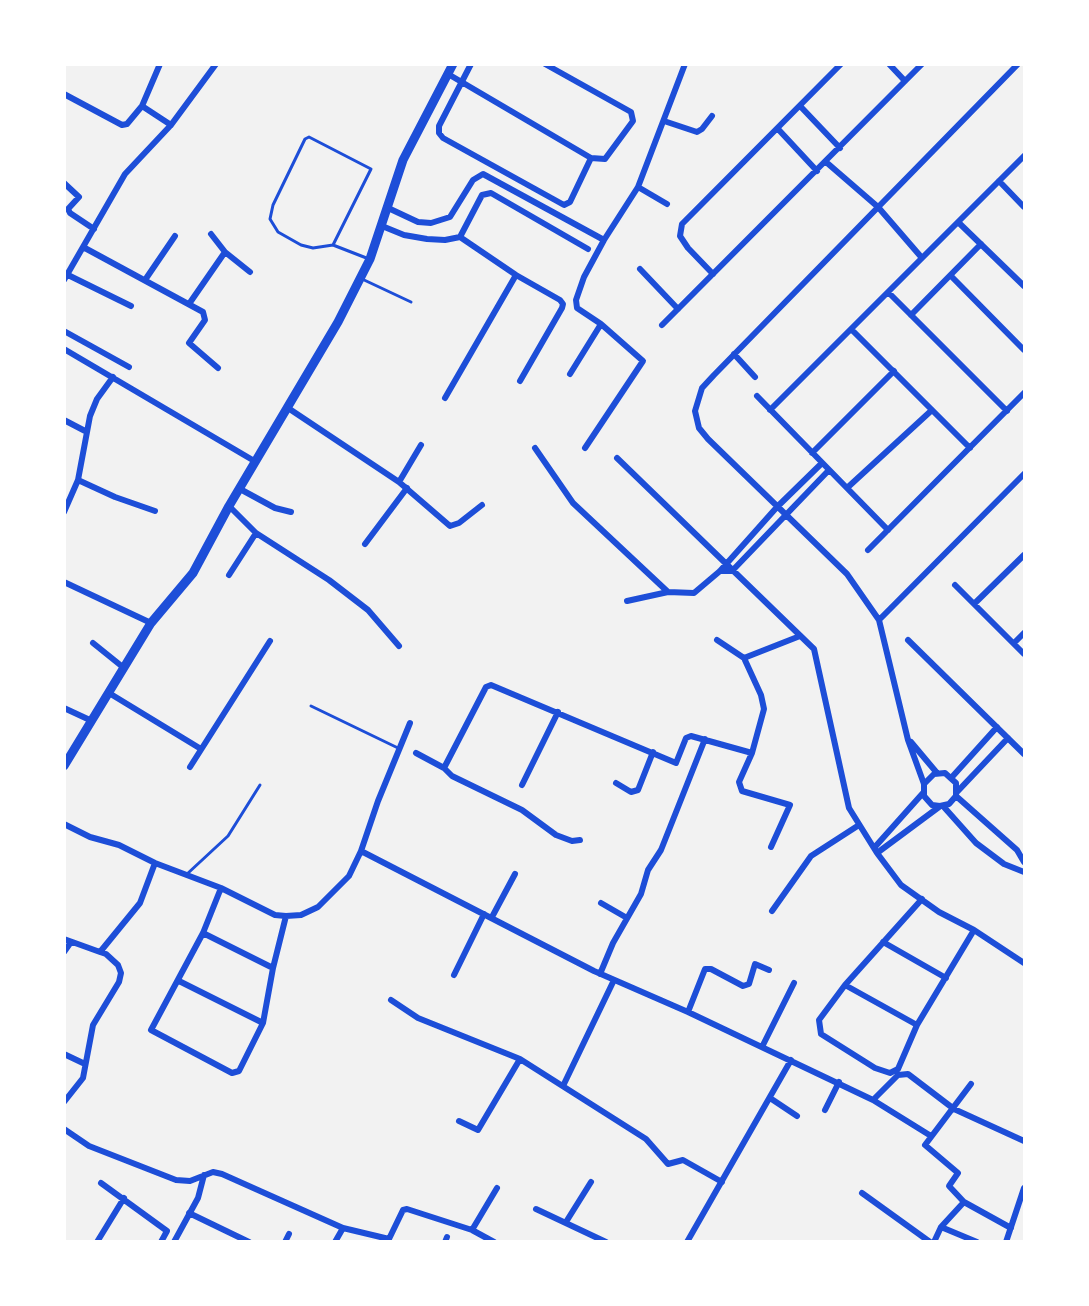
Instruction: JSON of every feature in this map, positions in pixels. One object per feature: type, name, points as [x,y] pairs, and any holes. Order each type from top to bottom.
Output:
[{"type":"main road","points":[[64,766],[151,623],[193,573],[229,506],[338,322],[370,259],[403,160],[453,64]]},
{"type":"street","points":[[64,94],[122,125],[127,124],[142,106],[160,64]]},
{"type":"street","points":[[131,306],[66,277],[132,165],[171,125],[216,64]]},
{"type":"street","points":[[471,64],[439,126],[439,133],[443,138],[564,205],[570,202],[591,158]]},
{"type":"street","points":[[448,74],[591,158],[601,160],[608,157],[633,121],[631,112],[545,64]]},
{"type":"street","points":[[585,448],[643,361],[601,324],[575,305],[584,277],[604,240],[638,187],[685,64]]},
{"type":"street","points":[[713,274],[680,236],[682,224],[842,64]]},
{"type":"street","points":[[889,64],[905,81]]},
{"type":"street","points":[[662,325],[922,64]]},
{"type":"street","points":[[876,850],[923,793],[924,784],[908,740],[879,620],[847,574],[708,439],[696,419],[697,400],[702,388],[734,354],[1018,64]]},
{"type":"street","points":[[142,106],[171,125]]},
{"type":"street","points":[[801,107],[840,148]]},
{"type":"street","points":[[664,121],[697,132],[712,116]]},
{"type":"street","points":[[778,129],[817,171]]},
{"type":"street","points":[[770,410],[1024,156]]},
{"type":"street","points":[[826,162],[878,207],[922,258]]},
{"type":"street","points":[[386,207],[418,222],[431,223],[450,217],[473,180],[483,174],[604,240]]},
{"type":"street","points":[[999,181],[1024,207]]},
{"type":"street","points":[[64,183],[79,197],[68,209],[70,213],[94,229]]},
{"type":"street","points":[[638,187],[667,204]]},
{"type":"street","points":[[460,237],[482,195],[491,193],[588,249]]},
{"type":"street","points":[[958,222],[1024,286]]},
{"type":"street","points":[[382,226],[404,235],[427,239],[445,240],[460,237],[563,304],[520,381]]},
{"type":"street","points":[[211,234],[225,252],[250,272]]},
{"type":"street","points":[[145,280],[175,236]]},
{"type":"street","points":[[911,315],[981,244]]},
{"type":"street","points":[[83,247],[206,315],[205,320],[190,340],[190,346],[218,368]]},
{"type":"street","points":[[189,304],[225,252]]},
{"type":"street","points":[[640,269],[678,309]]},
{"type":"street","points":[[445,398],[516,275]]},
{"type":"street","points":[[951,276],[1024,350]]},
{"type":"street","points":[[888,292],[1007,411]]},
{"type":"street","points":[[570,374],[601,324]]},
{"type":"street","points":[[851,329],[970,448]]},
{"type":"street","points":[[64,331],[129,367]]},
{"type":"street","points":[[64,349],[256,462]]},
{"type":"street","points":[[734,354],[754,377]]},
{"type":"street","points":[[812,453],[894,372]]},
{"type":"street","points":[[64,512],[78,480],[96,399],[112,377]]},
{"type":"street","points":[[868,550],[1024,393]]},
{"type":"street","points":[[757,396],[888,530]]},
{"type":"street","points":[[288,408],[399,482],[452,527],[482,505]]},
{"type":"street","points":[[847,488],[932,410]]},
{"type":"street","points":[[64,420],[87,432]]},
{"type":"street","points":[[399,482],[421,445]]},
{"type":"street","points":[[535,448],[573,503],[668,592]]},
{"type":"street","points":[[617,458],[814,649],[849,808],[902,885],[939,912],[974,930],[1024,963]]},
{"type":"street","points":[[627,601],[668,592],[694,593],[720,571],[724,563],[822,463]]},
{"type":"street","points":[[720,571],[732,571],[829,470]]},
{"type":"street","points":[[879,620],[1024,474]]},
{"type":"street","points":[[78,480],[115,497],[155,511]]},
{"type":"street","points":[[365,544],[406,488]]},
{"type":"street","points":[[240,489],[275,508],[291,512]]},
{"type":"street","points":[[229,506],[256,533],[328,580],[368,610],[399,645]]},
{"type":"street","points":[[229,575],[256,533]]},
{"type":"street","points":[[974,604],[1024,555]]},
{"type":"street","points":[[64,582],[151,623]]},
{"type":"street","points":[[955,585],[1024,654]]},
{"type":"street","points":[[1014,643],[1024,633]]},
{"type":"street","points":[[744,658],[800,636]]},
{"type":"street","points":[[717,640],[744,658],[762,695],[764,709],[752,753],[739,782],[742,791],[790,805],[771,847]]},
{"type":"street","points":[[908,640],[1024,754]]},
{"type":"street","points":[[190,767],[270,641]]},
{"type":"street","points":[[93,643],[124,668]]},
{"type":"street","points":[[444,768],[486,687],[491,685],[678,762],[688,737],[705,739],[752,753]]},
{"type":"street","points":[[109,693],[201,749]]},
{"type":"street","points":[[64,708],[92,721]]},
{"type":"street","points":[[522,785],[558,712]]},
{"type":"street","points":[[64,824],[90,837],[119,845],[221,888],[275,915],[301,915],[318,907],[349,876],[361,851],[398,748],[410,723]]},
{"type":"street","points":[[952,777],[997,727]]},
{"type":"street","points":[[876,850],[956,794],[1008,738]]},
{"type":"street","points":[[600,974],[644,888],[648,870],[661,850],[705,739]]},
{"type":"street","points":[[908,740],[937,773],[952,777],[956,783],[956,794],[1017,850],[1024,862]]},
{"type":"street","points":[[616,783],[631,792],[638,790],[653,752]]},
{"type":"street","points":[[416,753],[444,768],[452,776],[522,810],[556,835],[572,841],[580,840]]},
{"type":"street","points":[[924,784],[928,778],[937,773]]},
{"type":"street","points":[[923,793],[929,802],[941,806],[976,843],[1004,864],[1024,872]]},
{"type":"street","points":[[772,911],[811,856],[859,825]]},
{"type":"street","points":[[361,851],[600,974],[840,1082],[931,1136]]},
{"type":"street","points":[[100,952],[140,903],[155,862]]},
{"type":"street","points":[[492,917],[515,874]]},
{"type":"street","points":[[221,888],[203,933],[151,1030],[212,1063],[238,1073],[263,1023],[286,916]]},
{"type":"street","points":[[922,899],[845,985],[819,1020],[821,1034],[875,1068],[890,1073],[898,1069],[917,1025],[974,930]]},
{"type":"street","points":[[601,903],[627,918]]},
{"type":"street","points":[[454,975],[484,914]]},
{"type":"street","points":[[203,933],[273,968]]},
{"type":"street","points":[[64,952],[68,940],[114,959],[121,973],[119,982],[93,1025],[83,1078],[64,1102]]},
{"type":"street","points":[[884,942],[946,978]]},
{"type":"street","points":[[688,1012],[705,969],[711,969],[743,986],[749,984],[755,964],[769,970]]},
{"type":"street","points":[[563,1086],[614,980]]},
{"type":"street","points":[[179,981],[263,1023]]},
{"type":"street","points":[[762,1047],[794,983]]},
{"type":"street","points":[[845,985],[917,1025]]},
{"type":"street","points":[[391,1000],[418,1018],[520,1059],[646,1138],[668,1164],[683,1160],[722,1182]]},
{"type":"street","points":[[64,1054],[85,1064]]},
{"type":"street","points":[[459,1121],[478,1130],[520,1059]]},
{"type":"street","points":[[687,1242],[791,1060]]},
{"type":"street","points":[[873,1100],[898,1075],[908,1074],[954,1109],[1024,1141]]},
{"type":"street","points":[[825,1110],[840,1082]]},
{"type":"street","points":[[971,1084],[931,1136],[926,1148],[958,1173],[949,1186],[964,1202],[1011,1228]]},
{"type":"street","points":[[770,1098],[797,1116]]},
{"type":"street","points":[[64,1129],[89,1146],[169,1178],[190,1181],[213,1172],[222,1174],[343,1228],[388,1240],[403,1210],[407,1209],[472,1230],[494,1242]]},
{"type":"street","points":[[174,1242],[198,1198],[204,1175]]},
{"type":"street","points":[[566,1222],[591,1182]]},
{"type":"street","points":[[101,1183],[167,1231],[161,1242]]},
{"type":"street","points":[[472,1230],[497,1188]]},
{"type":"street","points":[[1006,1242],[1024,1190]]},
{"type":"street","points":[[862,1193],[932,1242],[941,1227],[964,1202]]},
{"type":"street","points":[[97,1242],[124,1198]]},
{"type":"street","points":[[536,1209],[606,1242]]},
{"type":"street","points":[[189,1213],[249,1242]]},
{"type":"street","points":[[941,1227],[977,1242]]},
{"type":"street","points":[[335,1242],[343,1228]]},
{"type":"street","points":[[285,1242],[289,1234]]},
{"type":"lane","points":[[333,245],[371,169],[309,137],[305,139],[270,212],[270,219],[278,232],[301,245],[313,248],[333,245],[370,259]]},
{"type":"lane","points":[[361,278],[411,302]]},
{"type":"lane","points":[[311,706],[398,748]]},
{"type":"lane","points":[[187,874],[228,836],[260,785]]}]
